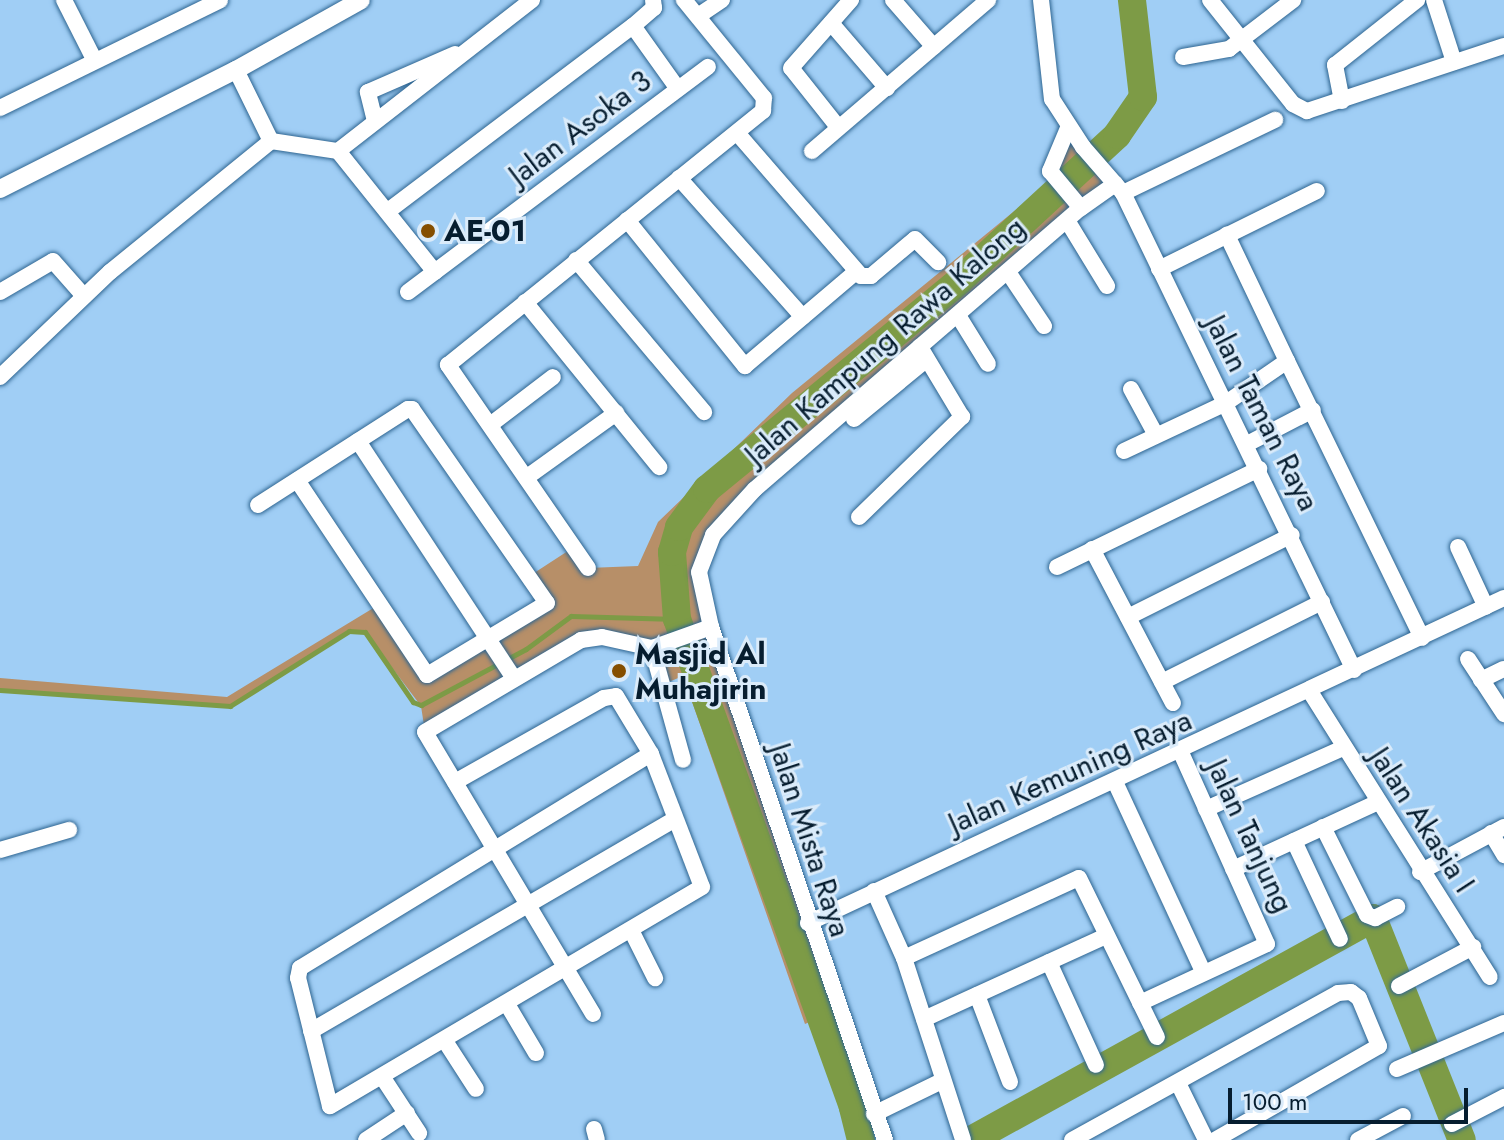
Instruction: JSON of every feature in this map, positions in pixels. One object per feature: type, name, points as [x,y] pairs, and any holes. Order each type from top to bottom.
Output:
[{"type":"street","points":[[64,0],[95,61]]},
{"type":"street","points":[[2,102],[220,0]]},
{"type":"street","points":[[0,189],[236,70],[361,0]]},
{"type":"street","points":[[338,151],[458,53],[532,0]]},
{"type":"street","points":[[388,211],[633,26],[654,8],[653,0]]},
{"type":"street","points":[[588,568],[448,365],[763,111],[765,101],[684,0]]},
{"type":"street","points":[[698,16],[722,0]]},
{"type":"street","points":[[838,127],[791,68],[851,0]]},
{"type":"street","points":[[893,0],[934,47]]},
{"type":"street","points":[[1041,0],[1047,80],[1068,128],[1050,171],[1081,208]]},
{"type":"street","points":[[1210,0],[1300,109],[1342,101],[1504,46]]},
{"type":"street","points":[[1183,57],[1209,56],[1244,40],[1293,0]]},
{"type":"street","points":[[1342,101],[1335,65],[1417,0]]},
{"type":"street","points":[[1434,0],[1454,62]]},
{"type":"street","points":[[812,151],[983,2]]},
{"type":"street","points":[[831,23],[887,88]]},
{"type":"street","points":[[633,26],[678,89]]},
{"type":"street","points":[[375,121],[366,96],[370,90],[458,53]]},
{"type":"street","name":"Jalan Asoka 3","points":[[408,292],[708,67]]},
{"type":"street","points":[[236,70],[271,141]]},
{"type":"street","name":"Jalan Kampung Rawa Kalong","points":[[703,553],[713,535],[755,489],[924,353],[959,317],[1081,208],[1119,188],[1275,120]]},
{"type":"street","name":"Jalan Taman Raya","points":[[1068,128],[1119,188],[1292,535],[1354,670]]},
{"type":"street","points":[[738,134],[856,272],[871,276],[915,239],[938,262]]},
{"type":"street","points":[[0,377],[83,295],[271,141],[338,151],[435,272]]},
{"type":"street","points":[[679,178],[803,317]]},
{"type":"street","points":[[1159,269],[1317,191]]},
{"type":"street","points":[[627,220],[745,366],[856,272]]},
{"type":"street","points":[[1068,222],[1107,286]]},
{"type":"street","points":[[1227,235],[1422,638]]},
{"type":"street","points":[[576,260],[704,412]]},
{"type":"street","points":[[0,292],[53,261],[83,295]]},
{"type":"street","points":[[1008,272],[1044,326]]},
{"type":"street","points":[[525,302],[659,467]]},
{"type":"street","points":[[959,317],[988,364]]},
{"type":"street","points":[[766,491],[924,353],[960,412],[960,422],[859,517]]},
{"type":"street","points":[[1124,451],[1226,403],[1287,361]]},
{"type":"street","points":[[490,425],[553,377]]},
{"type":"street","points":[[1131,389],[1156,435]]},
{"type":"street","points":[[258,505],[297,480],[408,409],[415,410],[547,598],[545,605],[490,642],[427,675],[297,480]]},
{"type":"street","points":[[1247,444],[1313,410]]},
{"type":"street","points":[[527,477],[616,413]]},
{"type":"street","points":[[358,441],[513,677]]},
{"type":"street","points":[[1057,567],[1259,469]]},
{"type":"street","points":[[1128,617],[1292,535]]},
{"type":"street","points":[[1458,547],[1486,607]]},
{"type":"street","points":[[1092,549],[1173,703]]},
{"type":"street","name":"Jalan Mista Raya","points":[[703,553],[699,572],[711,627],[808,923],[885,1140]]},
{"type":"street","name":"Jalan Kemuning Raya","points":[[808,923],[1116,784],[1504,598]]},
{"type":"street","points":[[1162,682],[1322,602]]},
{"type":"street","points":[[593,1014],[425,732],[513,677],[581,640],[602,637],[659,646],[689,638],[711,627]]},
{"type":"street","points":[[659,646],[683,760]]},
{"type":"street","points":[[1468,659],[1504,714]]},
{"type":"street","points":[[1481,680],[1504,669]]},
{"type":"street","name":"Jalan Akasia I","points":[[1309,690],[1376,803],[1490,977]]},
{"type":"street","points":[[455,782],[609,695],[619,700],[651,754],[702,887],[383,1078],[327,1104],[298,978],[300,968],[651,754]]},
{"type":"street","points":[[1206,809],[1343,748]]},
{"type":"street","name":"Jalan Tanjung","points":[[1181,753],[1267,944],[1203,971]]},
{"type":"street","points":[[1116,784],[1203,971],[1140,1003]]},
{"type":"street","points":[[1233,869],[1376,803]]},
{"type":"street","points":[[311,1031],[675,819]]},
{"type":"street","points":[[1323,827],[1367,915],[1375,918],[1397,907]]},
{"type":"street","points":[[0,850],[69,830]]},
{"type":"street","points":[[1420,872],[1497,830],[1504,855]]},
{"type":"street","points":[[1294,841],[1340,939]]},
{"type":"street","points":[[904,958],[1079,878],[1157,1037]]},
{"type":"street","points":[[874,891],[904,958],[963,1140]]},
{"type":"street","points":[[631,930],[655,978]]},
{"type":"street","points":[[924,1019],[1106,936]]},
{"type":"street","points":[[1399,986],[1473,947]]},
{"type":"street","points":[[1049,962],[1096,1065]]},
{"type":"street","points":[[1072,1140],[1338,993],[1351,992],[1359,998],[1379,1046],[1215,1140]]},
{"type":"street","points":[[977,995],[1010,1082]]},
{"type":"street","points":[[507,1004],[536,1053]]},
{"type":"street","points":[[1397,1069],[1504,1023]]},
{"type":"street","points":[[445,1041],[476,1089]]},
{"type":"street","points":[[383,1078],[419,1133]]},
{"type":"street","points":[[874,1114],[942,1081]]},
{"type":"street","points":[[1178,1083],[1206,1140]]},
{"type":"street","points":[[1452,1124],[1504,1097]]},
{"type":"street","points":[[366,1140],[407,1113]]},
{"type":"street","points":[[1358,1140],[1403,1116]]},
{"type":"shaded area","points":[[1068,128],[1115,184],[739,504],[699,572],[837,1009],[828,1014],[805,1024],[683,676],[659,686],[652,648],[602,637],[425,732],[421,706],[365,632],[349,631],[230,706],[0,690],[0,678],[227,697],[380,604],[425,673],[545,605],[531,575],[574,547],[588,568],[638,566],[658,522],[792,393],[1056,177]]},
{"type":"waterway","points":[[861,1140],[853,1107],[677,619],[672,552],[679,527],[707,489],[959,281],[1117,135],[1143,97],[1132,0]]},
{"type":"waterway","points":[[0,690],[230,706],[349,631],[365,632],[413,702],[421,705],[526,649],[571,616],[677,619]]},
{"type":"waterway","points":[[971,1140],[1373,918],[1462,1140]]},
{"type":"place","name":"AE-01","points":[[428,231]]},
{"type":"place","name":"Masjid Al Muhajirin","points":[[619,671]]}]
